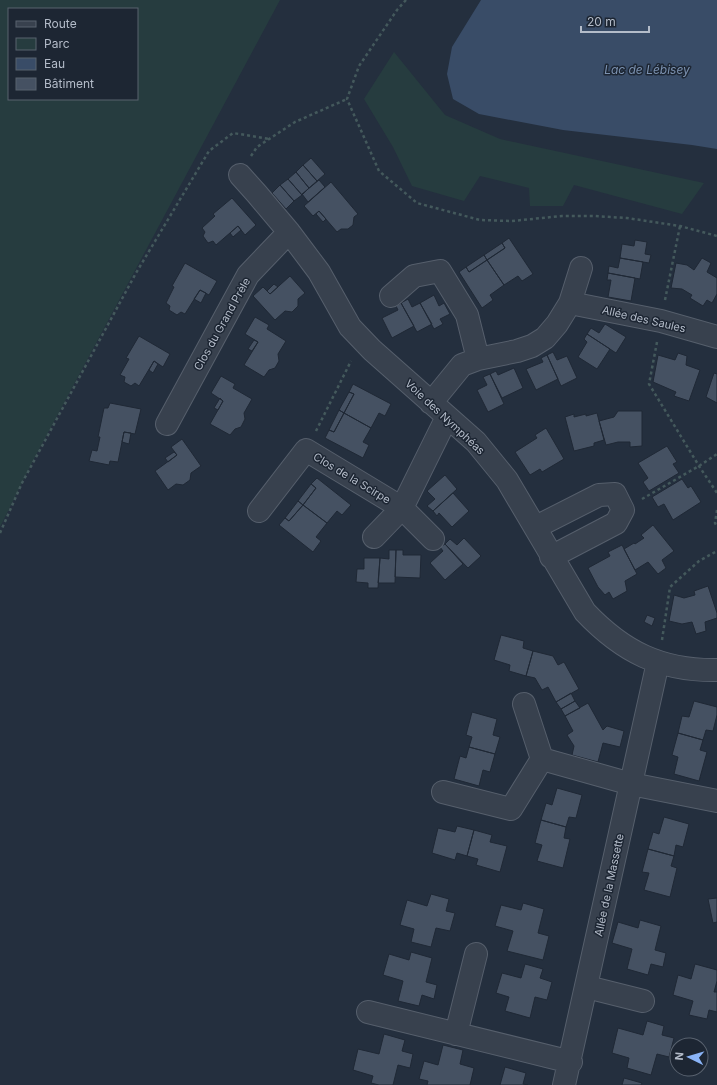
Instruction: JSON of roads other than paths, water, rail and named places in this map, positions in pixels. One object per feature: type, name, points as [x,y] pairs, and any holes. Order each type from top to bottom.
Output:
[{"type":"street","name":"Voie des Nymphéas","points":[[240,175],[289,232],[319,272],[350,327],[372,350],[476,442],[507,480],[536,527],[551,557],[584,612],[599,628],[617,642],[635,653],[658,662],[702,670],[717,670]]},
{"type":"street","name":"Clos du Grand Prèle","points":[[167,424],[248,275],[289,232]]},
{"type":"street","points":[[439,410],[462,365],[478,358],[517,351],[532,346],[545,338],[557,324],[570,303],[581,268]]},
{"type":"street","points":[[391,296],[414,276],[440,271],[467,316],[478,358]]},
{"type":"street","name":"Allée des Saules","points":[[570,303],[661,321],[717,337]]},
{"type":"street","name":"Clos de la Scirpe","points":[[374,537],[402,508],[439,410]]},
{"type":"street","name":"Clos de la Scirpe","points":[[259,511],[306,450],[402,508],[433,539]]},
{"type":"street","points":[[536,527],[599,495],[615,494],[623,510],[616,523],[551,557]]},
{"type":"street","name":"Allée de la Massette","points":[[564,1085],[658,662]]},
{"type":"street","points":[[443,792],[511,809],[542,758],[524,704]]},
{"type":"street","points":[[542,758],[632,784],[717,801]]},
{"type":"street","points":[[456,1034],[476,954]]},
{"type":"street","points":[[587,987],[643,1001]]},
{"type":"street","points":[[368,1012],[570,1062]]},
{"type":"water","name":"Lac de Lébisey","points":[[481,0],[717,0],[717,149],[563,130],[479,114],[453,99],[447,74],[452,47]]}]
